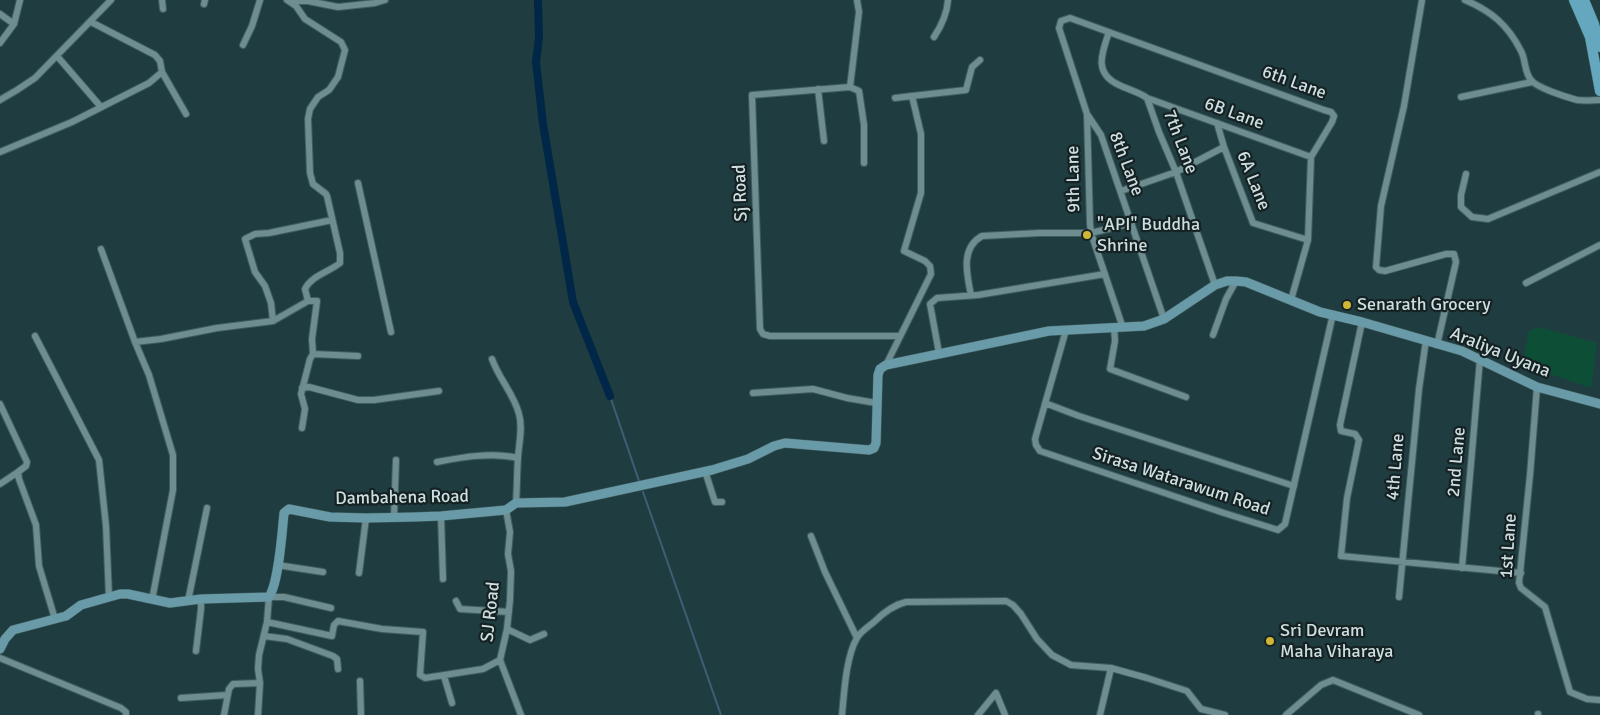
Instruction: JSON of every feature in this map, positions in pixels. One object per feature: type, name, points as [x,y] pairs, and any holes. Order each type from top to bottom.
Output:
[{"type":"main road","points":[[1574,0],[1590,37],[1600,91]]},
{"type":"main road","points":[[1584,0],[1597,22],[1600,47]]},
{"type":"street","points":[[0,43],[14,24],[20,0]]},
{"type":"street","points":[[0,100],[35,78],[111,0]]},
{"type":"street","points":[[162,0],[163,9]]},
{"type":"street","points":[[243,45],[252,26],[260,0]]},
{"type":"street","points":[[288,0],[309,1],[338,7],[385,0]]},
{"type":"street","points":[[288,0],[296,6],[305,19],[341,42],[345,50],[338,77],[329,90],[318,98],[310,109],[308,119],[310,173],[313,184],[326,194],[340,253],[340,263],[332,270],[308,282],[305,289],[308,301]]},
{"type":"street","points":[[858,0],[859,12],[850,87],[859,91],[864,126],[864,163]]},
{"type":"street","points":[[934,37],[943,24],[948,0]]},
{"type":"street","points":[[1422,0],[1404,106],[1381,206],[1376,267],[1379,270],[1385,271],[1446,254],[1454,254],[1456,262],[1437,345]]},
{"type":"street","points":[[1465,0],[1484,8],[1504,24],[1522,52],[1528,75],[1532,82],[1538,86],[1578,100],[1600,100]]},
{"type":"street","points":[[0,14],[14,24]]},
{"type":"street","name":"6th Lane","points":[[1061,21],[1070,18],[1331,112],[1334,116],[1332,122],[1311,157],[1308,240],[1291,300]]},
{"type":"street","name":"8th Lane","points":[[1061,21],[1059,28],[1087,114],[1101,135],[1164,319]]},
{"type":"street","points":[[91,22],[155,55],[160,60],[162,72],[186,114]]},
{"type":"street","name":"7th Lane","points":[[1109,32],[1101,63],[1102,72],[1107,78],[1118,85],[1148,98],[1215,285]]},
{"type":"street","points":[[57,56],[101,107]]},
{"type":"street","points":[[895,98],[966,90],[972,67],[980,60]]},
{"type":"street","points":[[0,152],[72,122],[148,83],[162,72]]},
{"type":"street","points":[[1461,97],[1532,82]]},
{"type":"street","name":"Sj Road","points":[[850,87],[752,95],[760,329],[763,334],[770,336],[900,336]]},
{"type":"street","points":[[818,89],[824,141]]},
{"type":"street","points":[[492,359],[496,372],[506,384],[519,413],[521,424],[516,503],[565,502],[706,471],[748,459],[774,446],[785,443],[869,450],[874,448],[876,443],[878,375],[880,369],[886,365],[931,274],[930,266],[925,261],[904,251],[921,193],[921,134],[912,96]]},
{"type":"street","name":"6B Lane","points":[[1148,98],[1311,157]]},
{"type":"street","name":"9th Lane","points":[[1087,114],[1091,233],[1105,274],[1119,328]]},
{"type":"street","name":"6A Lane","points":[[1217,123],[1224,148],[1253,223],[1308,240]]},
{"type":"street","points":[[1121,191],[1176,172],[1224,148]]},
{"type":"street","points":[[1466,174],[1461,195],[1461,207],[1472,217],[1488,219],[1600,172]]},
{"type":"street","points":[[358,183],[391,332]]},
{"type":"street","points":[[273,321],[271,303],[264,286],[255,272],[245,239],[255,234],[269,233],[332,220]]},
{"type":"street","points":[[971,295],[966,268],[968,254],[976,239],[982,236],[1091,233],[1132,223]]},
{"type":"street","points":[[1526,283],[1600,245]]},
{"type":"street","points":[[101,249],[134,342],[148,375],[173,455],[173,490],[152,600]]},
{"type":"street","points":[[938,353],[930,304],[937,298],[971,295],[1105,274]]},
{"type":"street","name":"Araliya Uyana","points":[[886,365],[1049,331],[1144,326],[1164,319],[1215,285],[1227,281],[1236,281],[1246,282],[1320,312],[1333,314],[1462,351],[1536,387],[1600,404]]},
{"type":"street","points":[[1212,335],[1226,299],[1236,281]]},
{"type":"street","points":[[134,342],[273,321],[308,301],[317,301],[312,339],[313,354],[300,394],[305,409],[302,428]]},
{"type":"street","name":"Sirasa Watarawum Road","points":[[1066,330],[1035,439],[1040,451],[1278,530],[1284,524],[1294,486],[1333,314]]},
{"type":"street","points":[[1362,322],[1340,425],[1342,431],[1355,434],[1359,440],[1347,498],[1341,556],[1521,573]]},
{"type":"street","points":[[1119,328],[1110,369],[1186,397]]},
{"type":"street","points":[[35,336],[99,460],[106,526],[109,597]]},
{"type":"street","name":"4th Lane","points":[[1398,597],[1419,389],[1426,340]]},
{"type":"street","points":[[313,354],[358,356]]},
{"type":"street","name":"2nd Lane","points":[[1462,568],[1480,359]]},
{"type":"street","points":[[302,388],[309,387],[358,400],[374,400],[439,391]]},
{"type":"street","name":"1st Lane","points":[[1536,387],[1519,583],[1521,588],[1545,607],[1570,692],[1586,698],[1600,700]]},
{"type":"street","points":[[753,393],[813,389],[876,404]]},
{"type":"street","points":[[1045,403],[1079,416],[1294,486]]},
{"type":"street","points":[[0,404],[26,462],[26,466],[0,484]]},
{"type":"street","points":[[437,462],[467,456],[508,456],[518,458]]},
{"type":"street","points":[[394,517],[396,460]]},
{"type":"street","points":[[706,471],[715,502],[722,502]]},
{"type":"street","points":[[18,472],[36,525],[39,566],[55,618]]},
{"type":"street","name":"Dambahena Road","points":[[269,597],[272,592],[277,565],[284,513],[289,508],[330,517],[366,518],[441,516],[506,510],[516,503]]},
{"type":"street","points":[[188,601],[207,508]]},
{"type":"street","name":"SJ Road","points":[[506,510],[510,532],[508,554],[511,572],[507,629],[500,660],[521,715]]},
{"type":"street","points":[[441,516],[442,579]]},
{"type":"street","points":[[359,573],[366,518]]},
{"type":"street","points":[[811,536],[824,572],[857,638]]},
{"type":"street","points":[[277,565],[323,572]]},
{"type":"street","points":[[0,649],[2,638],[13,630],[66,616],[81,605],[128,594],[170,603],[201,599],[284,597],[331,608]]},
{"type":"street","points":[[258,715],[259,655],[267,622],[269,597]]},
{"type":"street","points":[[196,651],[201,599]]},
{"type":"street","points":[[456,601],[460,609],[509,612]]},
{"type":"street","points":[[842,715],[851,655],[857,638],[879,616],[896,604],[906,602],[1006,601],[1013,605],[1021,614],[1037,639],[1052,655],[1071,665],[1111,668],[1187,691],[1201,709],[1225,715]]},
{"type":"street","points":[[267,622],[332,636],[334,625],[338,621],[382,629],[424,632],[420,675],[425,678],[483,670],[500,660]]},
{"type":"street","points":[[507,629],[530,640],[544,634]]},
{"type":"street","points":[[264,636],[287,639],[333,656],[337,659],[338,669]]},
{"type":"street","points":[[0,658],[121,708],[126,712],[126,715]]},
{"type":"street","points":[[1100,715],[1111,668]]},
{"type":"street","points":[[444,676],[452,703]]},
{"type":"street","points":[[1286,715],[1321,685],[1334,680],[1419,715]]},
{"type":"street","points":[[360,682],[361,715]]},
{"type":"street","points":[[224,715],[229,690],[233,684],[260,683]]},
{"type":"street","points":[[978,715],[996,693],[1005,715]]},
{"type":"street","points":[[181,698],[228,695]]},
{"type":"green space","points":[[1539,327],[1597,343],[1591,388],[1522,364],[1529,331]]},
{"type":"waterway","points":[[538,0],[539,37],[536,62],[543,124],[573,302],[610,396]]},
{"type":"waterway","points":[[610,396],[639,481]]},
{"type":"waterway","points":[[643,492],[721,715]]},
{"type":"place","name":"\"API\" Buddha Shrine","points":[[1087,235]]},
{"type":"place","name":"Senarath Grocery","points":[[1347,305]]},
{"type":"place","name":"Sri Devram Maha Viharaya","points":[[1270,641]]}]
